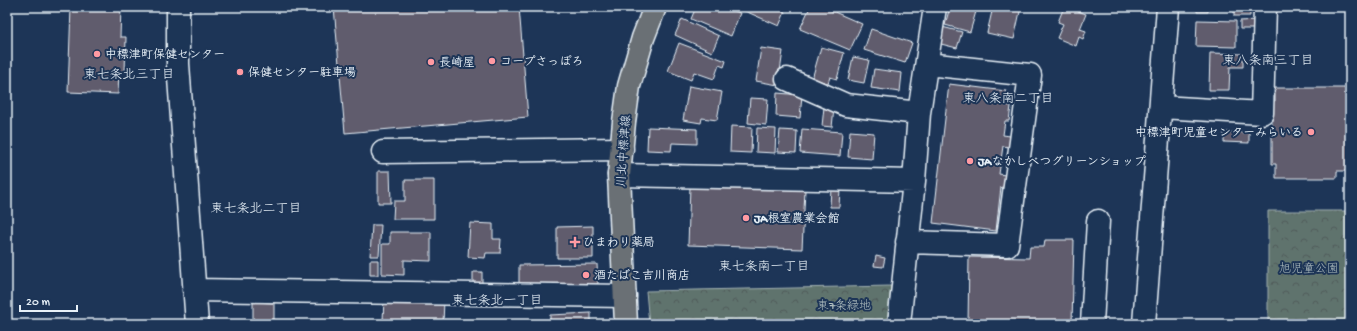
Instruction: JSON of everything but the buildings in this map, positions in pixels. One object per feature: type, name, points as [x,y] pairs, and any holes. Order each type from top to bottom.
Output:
[{"type":"main road","name":"川北中標津線","points":[[626,324],[619,175],[629,86],[643,38],[655,7]]},
{"type":"street","points":[[178,7],[178,64],[197,324]]},
{"type":"street","points":[[899,324],[914,181],[919,113],[935,7]]},
{"type":"street","points":[[1144,324],[1168,7]]},
{"type":"street","points":[[1160,107],[1262,113],[1265,7]]},
{"type":"street","points":[[907,242],[1007,245],[1030,75],[927,64]]},
{"type":"street","points":[[787,78],[846,105],[919,113]]},
{"type":"street","points":[[383,152],[622,149]]},
{"type":"street","points":[[619,175],[914,181]]},
{"type":"street","points":[[1092,324],[1098,222]]},
{"type":"street","points":[[194,290],[625,296]]},
{"type":"green space","name":"旭児童公園","points":[[1268,211],[1350,211],[1350,324],[1268,324]]},
{"type":"green space","name":"東7条緑地","points":[[891,286],[887,324],[649,324],[646,291]]},
{"type":"place","name":"中標津町保健センター","points":[[97,54]]},
{"type":"place","name":"コープさっぽろ","points":[[492,61]]},
{"type":"place","name":"長崎屋","points":[[431,62]]},
{"type":"place","name":"保健センター駐車場","points":[[240,72]]},
{"type":"place","name":"中標津町児童センターみらいる","points":[[1311,132]]},
{"type":"place","name":"JAなかしべつグリーンショップ","points":[[970,161]]},
{"type":"place","name":"JA根室農業会館","points":[[746,218]]},
{"type":"place","name":"ひまわり薬局","points":[[575,242]]},
{"type":"place","name":"酒たばこ吉川商店","points":[[586,275]]},
{"type":"district","name":"東八条南三丁目","points":[[1268,59]]},
{"type":"district","name":"東七条北三丁目","points":[[129,73]]},
{"type":"district","name":"東八条南二丁目","points":[[1008,97]]},
{"type":"district","name":"東七条北二丁目","points":[[256,207]]},
{"type":"district","name":"東七条南一丁目","points":[[764,265]]},
{"type":"district","name":"東七条北一丁目","points":[[497,299]]}]
